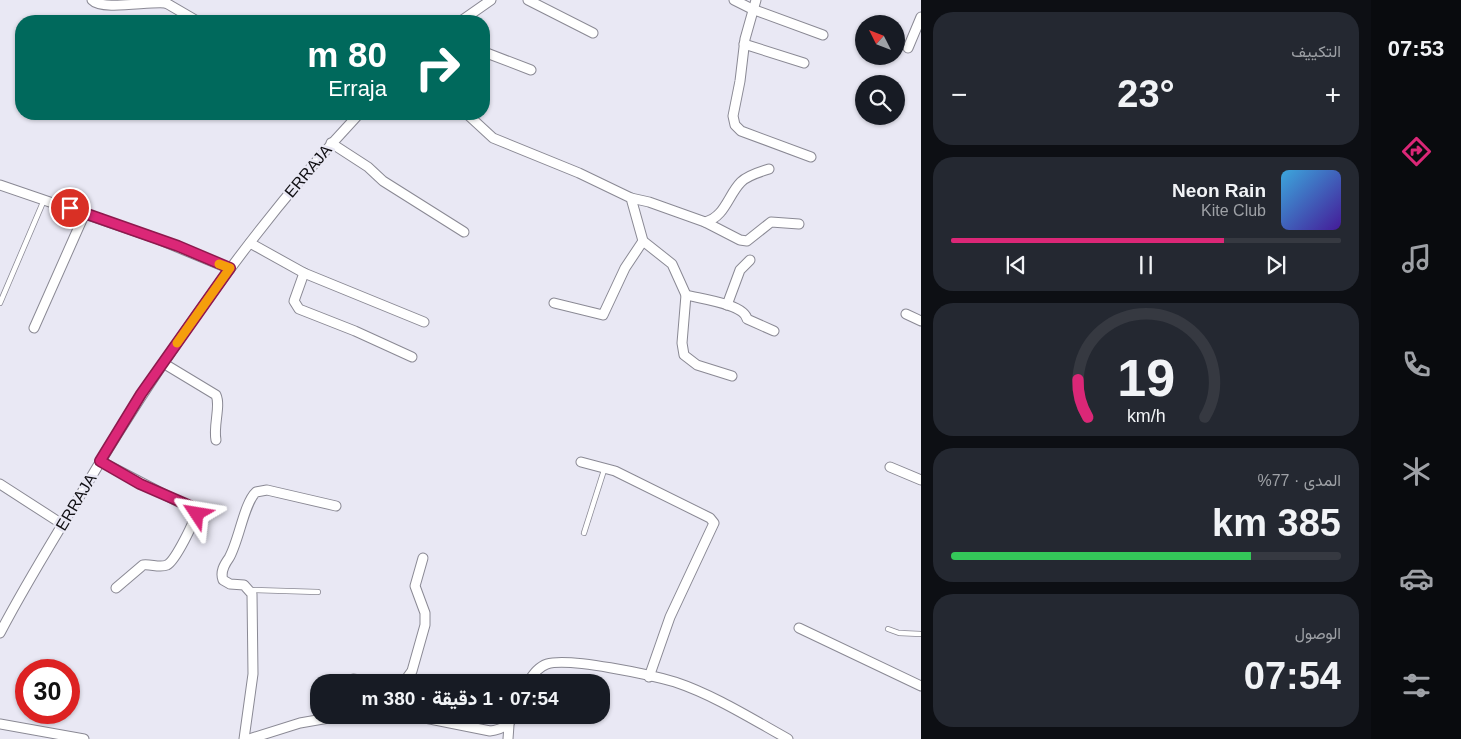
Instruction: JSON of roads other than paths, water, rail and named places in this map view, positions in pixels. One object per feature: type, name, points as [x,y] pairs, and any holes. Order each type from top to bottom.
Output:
[{"type":"street","points":[[92,0],[106,6],[163,2],[186,15]]},
{"type":"street","points":[[470,15],[492,0]]},
{"type":"street","points":[[528,0],[593,33]]},
{"type":"street","points":[[734,0],[752,9],[823,36]]},
{"type":"street","points":[[756,0],[744,44],[740,81],[733,116],[734,125],[741,131],[811,157]]},
{"type":"street","points":[[908,48],[921,17]]},
{"type":"street","points":[[744,44],[804,63]]},
{"type":"street","points":[[490,54],[531,70]]},
{"type":"street","name":"ERRAJA","points":[[0,633],[100,461],[163,363],[230,268],[331,143],[353,120]]},
{"type":"street","points":[[474,120],[493,138],[579,173],[631,198],[649,202],[704,222],[740,240],[747,241],[771,222],[799,224]]},
{"type":"street","points":[[331,143],[368,167],[384,181],[464,232]]},
{"type":"street","points":[[704,222],[714,218],[727,205],[742,180],[769,168]]},
{"type":"street","points":[[0,185],[178,246],[230,268]]},
{"type":"street","points":[[631,198],[643,241],[672,264],[686,295],[688,301],[682,343],[684,355],[697,365],[732,376]]},
{"type":"street","points":[[34,328],[85,213]]},
{"type":"street","points":[[554,303],[604,315],[625,268],[643,241]]},
{"type":"street","points":[[250,243],[304,273],[424,322]]},
{"type":"street","points":[[727,305],[740,270],[750,260]]},
{"type":"street","points":[[304,273],[294,301],[298,309],[412,357]]},
{"type":"street","points":[[686,295],[739,308],[746,314],[747,319],[774,331]]},
{"type":"street","points":[[906,314],[921,321]]},
{"type":"street","points":[[163,363],[216,395],[218,404],[214,425],[216,440]]},
{"type":"street","points":[[100,461],[196,511],[176,556],[169,564],[162,566],[143,565],[116,588]]},
{"type":"street","points":[[581,462],[605,467],[710,518],[714,523],[670,617],[650,677]]},
{"type":"street","points":[[890,467],[921,480]]},
{"type":"street","points":[[0,484],[62,524]]},
{"type":"street","points":[[244,739],[253,674],[251,638],[253,610],[250,590],[244,585],[226,582],[222,574],[237,543],[252,496],[256,492],[267,490],[336,506]]},
{"type":"street","points":[[410,674],[425,625],[425,613],[416,586],[423,558]]},
{"type":"street","points":[[799,628],[921,686]]},
{"type":"street","points":[[534,674],[545,665],[564,662],[650,677],[688,687],[750,717],[788,739]]},
{"type":"street","points":[[249,739],[310,721]]},
{"type":"street","points":[[0,724],[84,739]]},
{"type":"street","points":[[452,724],[490,732],[498,731],[509,725],[509,739]]},
{"type":"lane","points":[[0,304],[44,200]]},
{"type":"lane","points":[[584,533],[605,467]]},
{"type":"lane","points":[[250,590],[318,592]]},
{"type":"lane","points":[[888,629],[899,633],[921,634]]}]
